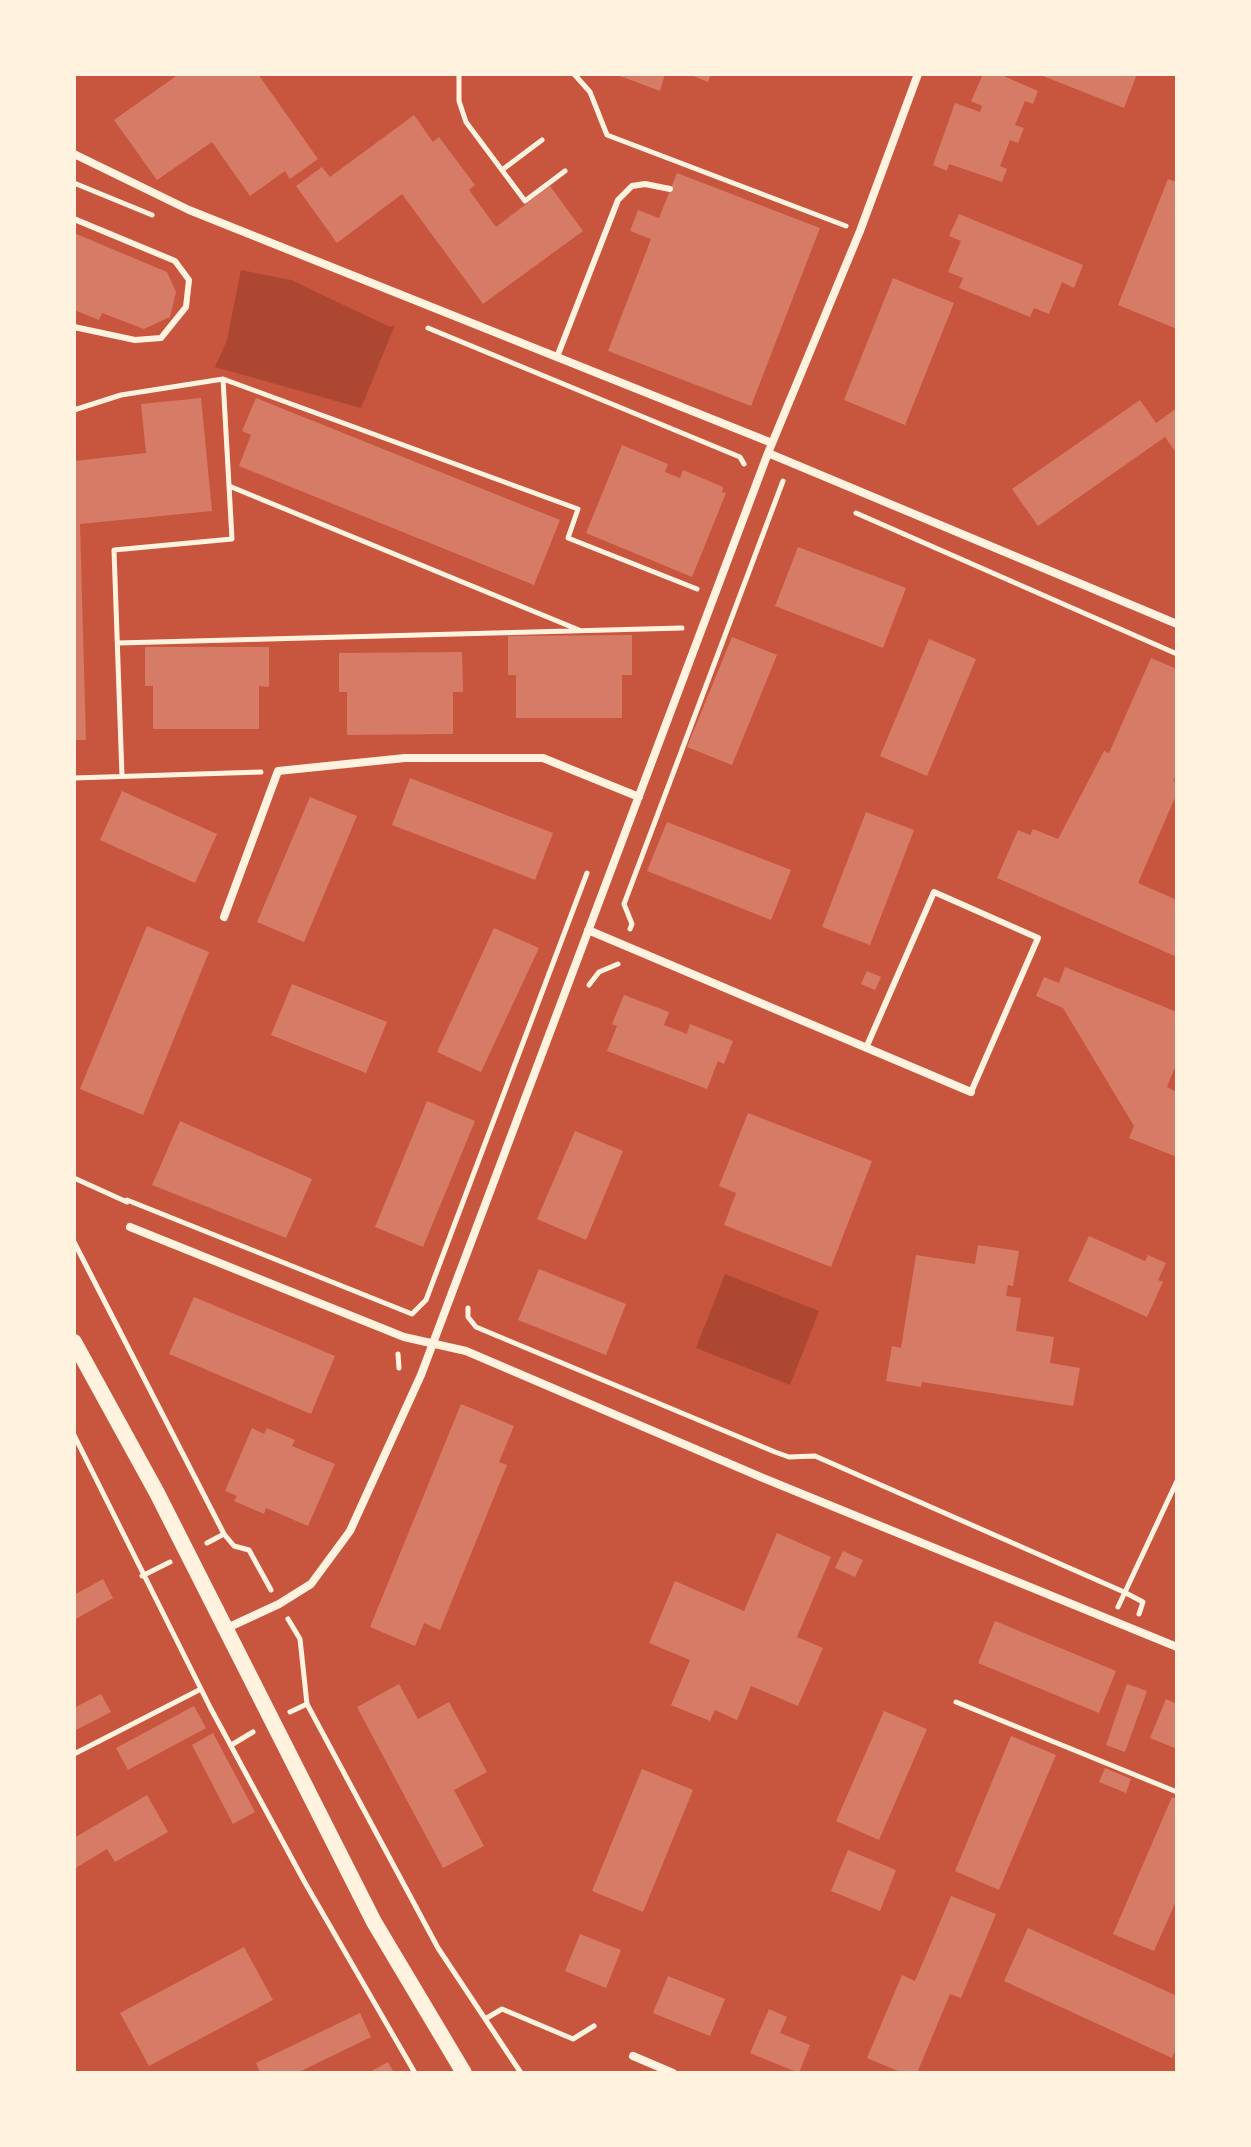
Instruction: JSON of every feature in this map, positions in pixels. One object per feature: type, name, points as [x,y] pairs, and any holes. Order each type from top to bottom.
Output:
[{"type":"main road","points":[[74,1342],[157,1493],[374,1922],[464,2073]]},
{"type":"street","points":[[224,1630],[311,1584],[342,1541],[434,1342],[761,471],[860,231],[918,74]]},
{"type":"street","points":[[74,154],[189,210],[772,443]]},
{"type":"street","points":[[768,453],[1177,624]]},
{"type":"street","points":[[224,917],[278,771],[405,758],[543,758],[639,797]]},
{"type":"street","points":[[588,930],[971,1092]]},
{"type":"street","points":[[130,1227],[404,1337],[466,1351],[763,1478],[1177,1647]]},
{"type":"street","points":[[633,2056],[673,2073]]},
{"type":"lane","points":[[557,357],[618,200],[632,186],[645,184],[670,189]]},
{"type":"lane","points":[[74,219],[175,261],[189,280],[186,307],[161,338],[135,340],[74,327]]},
{"type":"lane","points":[[866,1048],[934,892],[1038,938],[971,1092]]},
{"type":"path","points":[[459,74],[459,101],[466,122],[525,201],[565,171]]},
{"type":"path","points":[[574,74],[590,92],[607,135],[860,231]]},
{"type":"path","points":[[502,170],[542,140]]},
{"type":"path","points":[[122,776],[114,550],[232,539],[223,379]]},
{"type":"path","points":[[74,410],[121,395],[223,379],[578,509],[568,538],[697,589]]},
{"type":"path","points":[[584,993],[599,972],[616,963],[632,924],[624,904],[784,481],[745,465]]},
{"type":"path","points":[[229,486],[581,631]]},
{"type":"path","points":[[843,507],[1177,654]]},
{"type":"path","points":[[118,643],[682,628]]},
{"type":"path","points":[[74,778],[278,771]]},
{"type":"path","points":[[616,963],[630,968]]},
{"type":"path","points":[[74,1178],[402,1313],[412,1314],[426,1300]]},
{"type":"path","points":[[127,1200],[130,1227]]},
{"type":"path","points":[[74,1242],[224,1534],[234,1546],[249,1550]]},
{"type":"path","points":[[468,1304],[468,1317],[476,1327],[775,1452],[789,1457],[815,1456],[1124,1592],[1143,1602],[1139,1614],[1152,1619]]},
{"type":"path","points":[[398,1354],[399,1368]]},
{"type":"path","points":[[74,1435],[201,1689],[304,1881],[415,2073]]},
{"type":"path","points":[[1124,1592],[1177,1481]]},
{"type":"path","points":[[300,1639],[307,1704],[438,1948],[521,2073]]},
{"type":"path","points":[[74,1754],[201,1689]]},
{"type":"path","points":[[956,1702],[1177,1792]]},
{"type":"path","points":[[485,2019],[502,2009],[573,2039],[594,2026]]},
{"type":"shaded area","points":[[241,270],[291,280],[390,327],[395,325],[361,408],[215,367],[227,340]]},
{"type":"shaded area","points":[[725,1274],[819,1311],[790,1385],[696,1348]]},
{"type":"building","points":[[179,74],[258,74],[318,159],[290,179],[285,171],[250,196],[212,142],[157,180],[114,120]]},
{"type":"building","points":[[615,74],[665,74],[660,91]]},
{"type":"building","points":[[688,74],[711,74],[708,82]]},
{"type":"building","points":[[983,74],[999,74],[1038,91],[1033,104],[1025,101],[1015,125],[1024,128],[1018,143],[1010,140],[1000,166],[1007,169],[1002,182],[949,164],[947,171],[933,165],[955,103],[980,112],[982,106],[971,101]]},
{"type":"building","points":[[1038,74],[1137,74],[1124,108]]},
{"type":"building","points":[[414,115],[433,142],[439,137],[475,185],[469,190],[496,227],[550,186],[583,231],[483,304],[402,194],[337,243],[296,186],[322,167],[330,177]]},
{"type":"building","points":[[677,173],[820,228],[751,406],[608,351],[651,239],[630,231],[638,210],[659,218]]},
{"type":"building","points":[[1168,179],[1177,182],[1177,329],[1118,305]]},
{"type":"building","points":[[959,214],[1083,265],[1074,288],[1062,282],[1049,314],[1034,308],[1030,317],[959,288],[963,278],[948,272],[961,241],[949,236]]},
{"type":"building","points":[[74,233],[167,272],[176,292],[170,317],[144,329],[102,313],[99,320],[74,310]]},
{"type":"building","points":[[893,278],[954,303],[905,425],[844,400]]},
{"type":"building","points":[[201,398],[212,511],[80,524],[86,740],[74,740],[74,461],[146,453],[141,404]]},
{"type":"building","points":[[256,398],[560,520],[534,585],[239,466],[251,435],[242,431]]},
{"type":"building","points":[[1140,400],[1156,423],[1177,408],[1177,454],[1165,437],[1038,526],[1012,489]]},
{"type":"building","points":[[622,445],[668,464],[665,472],[680,478],[683,470],[723,487],[722,492],[726,493],[692,577],[586,533]]},
{"type":"building","points":[[798,547],[906,588],[883,648],[775,606]]},
{"type":"building","points":[[632,635],[632,675],[622,675],[622,718],[516,718],[516,675],[508,675],[508,636]]},
{"type":"building","points":[[732,637],[777,655],[732,765],[687,747]]},
{"type":"building","points":[[929,639],[976,659],[927,776],[880,756]]},
{"type":"building","points":[[145,647],[269,647],[269,687],[259,686],[259,729],[153,729],[153,686],[145,686]]},
{"type":"building","points":[[462,652],[463,692],[453,692],[453,734],[347,735],[347,692],[339,692],[339,653]]},
{"type":"building","points":[[1151,658],[1177,669],[1177,773],[1173,781],[1177,783],[1177,793],[1138,883],[1177,900],[1177,957],[997,878],[1018,830],[1030,835],[1033,829],[1058,839],[1104,751],[1109,753]]},
{"type":"building","points":[[410,778],[553,833],[535,880],[392,825]]},
{"type":"building","points":[[122,791],[217,834],[195,883],[100,840]]},
{"type":"building","points":[[310,797],[357,816],[304,942],[257,922]]},
{"type":"building","points":[[866,812],[914,830],[870,945],[822,927]]},
{"type":"building","points":[[667,822],[791,870],[771,920],[647,871]]},
{"type":"building","points":[[147,926],[209,952],[143,1115],[80,1089]]},
{"type":"building","points":[[494,928],[539,948],[481,1072],[437,1052]]},
{"type":"building","points":[[1065,967],[1177,1012],[1177,1062],[1167,1087],[1177,1092],[1177,1157],[1129,1138],[1134,1126],[1063,1008],[1036,996],[1044,977],[1059,983]]},
{"type":"building","points":[[867,971],[881,977],[875,990],[861,984]]},
{"type":"building","points":[[292,984],[387,1022],[366,1073],[271,1035]]},
{"type":"building","points":[[624,995],[669,1012],[664,1025],[687,1034],[690,1024],[733,1041],[724,1064],[718,1061],[707,1089],[607,1051],[617,1026],[612,1024]]},
{"type":"building","points":[[427,1101],[475,1121],[423,1247],[375,1227]]},
{"type":"building","points":[[748,1113],[872,1161],[831,1267],[724,1225],[736,1193],[719,1186]]},
{"type":"building","points":[[180,1121],[312,1179],[286,1238],[152,1185]]},
{"type":"building","points":[[575,1131],[623,1151],[586,1240],[537,1219]]},
{"type":"building","points":[[1089,1236],[1145,1261],[1148,1255],[1166,1263],[1158,1280],[1163,1282],[1147,1317],[1068,1281]]},
{"type":"building","points":[[978,1245],[1019,1251],[1013,1286],[1008,1285],[1006,1296],[1021,1298],[1016,1331],[1054,1337],[1050,1363],[1080,1368],[1073,1406],[922,1382],[921,1387],[886,1381],[892,1346],[901,1348],[916,1255],[975,1264]]},
{"type":"building","points":[[539,1269],[626,1304],[606,1355],[518,1320]]},
{"type":"building","points":[[194,1297],[335,1356],[311,1414],[169,1354]]},
{"type":"building","points":[[461,1404],[514,1426],[499,1462],[507,1465],[440,1630],[424,1623],[415,1646],[370,1627]]},
{"type":"building","points":[[252,1428],[264,1434],[267,1428],[295,1440],[292,1446],[335,1464],[308,1526],[266,1508],[264,1514],[234,1501],[237,1496],[225,1491]]},
{"type":"building","points":[[777,1533],[831,1557],[797,1637],[823,1648],[798,1706],[751,1686],[737,1720],[715,1710],[710,1721],[671,1705],[690,1660],[649,1643],[675,1581],[744,1611]]},
{"type":"building","points":[[843,1551],[863,1560],[855,1577],[835,1568]]},
{"type":"building","points":[[103,1579],[113,1598],[74,1620],[74,1595]]},
{"type":"building","points":[[995,1621],[1116,1671],[1099,1713],[978,1663]]},
{"type":"building","points":[[399,1684],[418,1719],[449,1702],[487,1772],[454,1790],[484,1846],[443,1868],[357,1707]]},
{"type":"building","points":[[1127,1684],[1147,1691],[1125,1752],[1106,1745]]},
{"type":"building","points":[[101,1694],[111,1712],[74,1731],[74,1708]]},
{"type":"building","points":[[1166,1699],[1177,1704],[1177,1749],[1150,1738]]},
{"type":"building","points":[[194,1706],[206,1728],[128,1770],[116,1748]]},
{"type":"building","points":[[884,1711],[927,1729],[879,1840],[836,1821]]},
{"type":"building","points":[[213,1733],[255,1812],[233,1824],[192,1745]]},
{"type":"building","points":[[1011,1736],[1056,1755],[999,1890],[955,1871]]},
{"type":"building","points":[[1105,1768],[1131,1779],[1126,1793],[1099,1782]]},
{"type":"building","points":[[642,1769],[693,1790],[643,1912],[592,1891]]},
{"type":"building","points":[[147,1795],[168,1832],[115,1862],[107,1849],[74,1869],[74,1838]]},
{"type":"building","points":[[1172,1797],[1177,1799],[1177,1899],[1154,1951],[1113,1934]]},
{"type":"building","points":[[848,1850],[896,1870],[880,1911],[831,1891]]},
{"type":"building","points":[[951,1896],[996,1914],[961,1998],[950,1994],[917,2073],[903,2073],[867,2058],[902,1975],[915,1981]]},
{"type":"building","points":[[1028,1928],[1177,1996],[1177,2046],[1172,2058],[1004,1981]]},
{"type":"building","points":[[580,1934],[621,1950],[606,1988],[565,1971]]},
{"type":"building","points":[[244,1947],[273,2000],[149,2066],[120,2013]]},
{"type":"building","points":[[668,1976],[725,1999],[710,2036],[653,2013]]},
{"type":"building","points":[[769,2009],[787,2017],[780,2033],[810,2045],[799,2073],[750,2053]]},
{"type":"building","points":[[360,2013],[371,2037],[297,2073],[260,2073],[256,2063]]},
{"type":"building","points":[[388,2062],[394,2073],[368,2073]]}]
